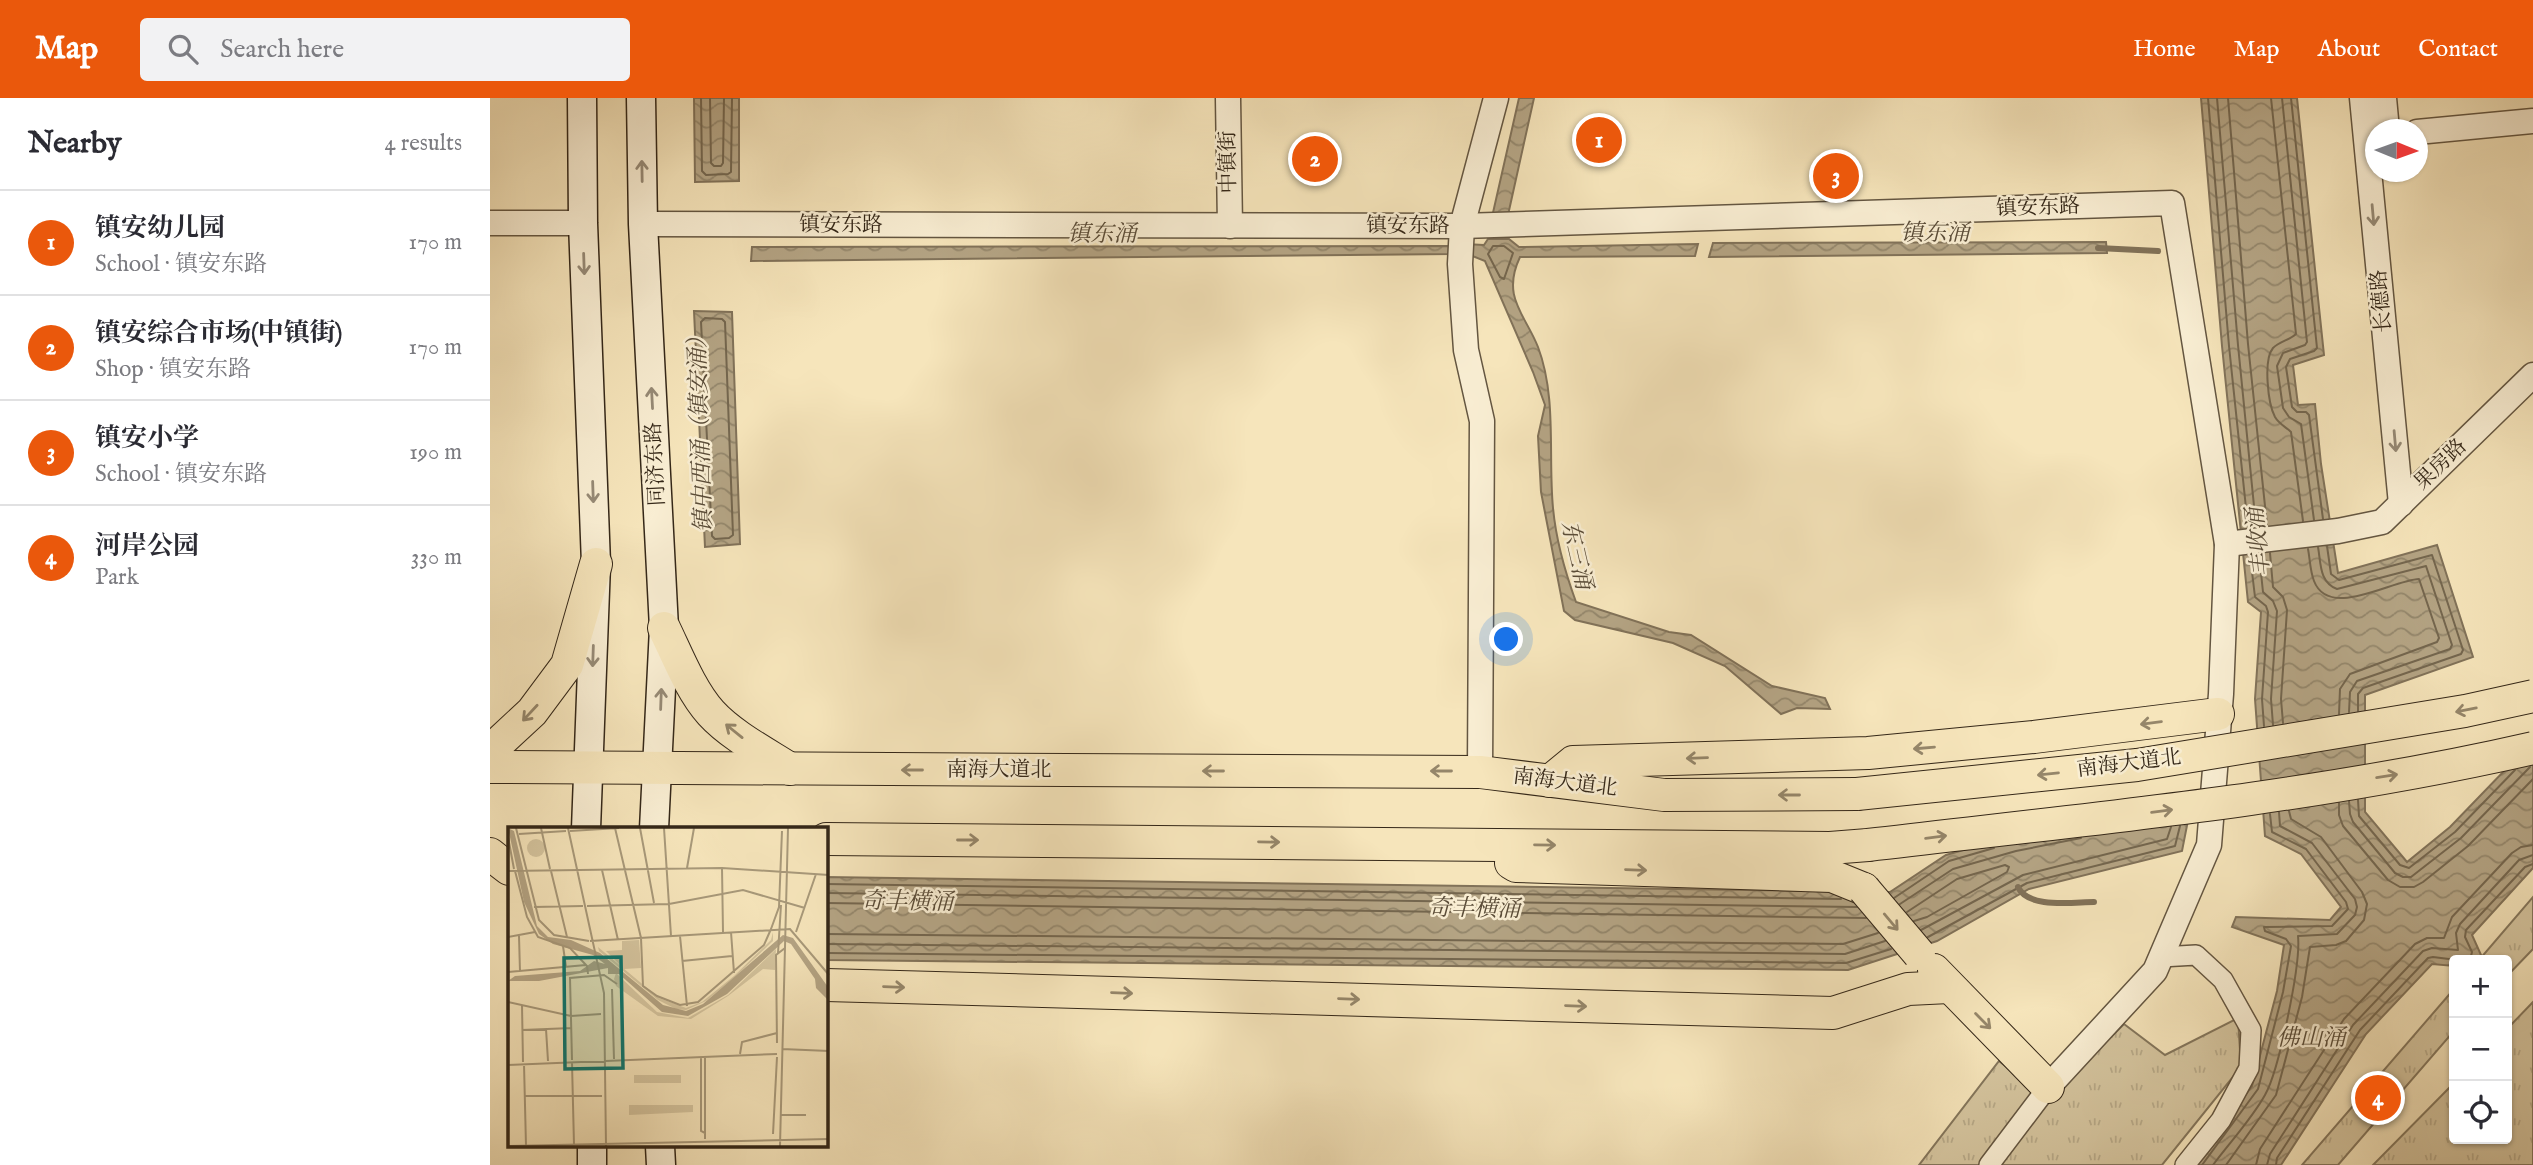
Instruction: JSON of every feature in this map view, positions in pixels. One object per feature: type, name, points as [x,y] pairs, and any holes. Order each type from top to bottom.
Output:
[{"type":"highway","points":[[490,751],[532,712],[567,665],[596,564]]},
{"type":"highway","points":[[664,628],[687,674],[711,713],[748,742],[790,769]]},
{"type":"highway","name":"南海大道北","points":[[490,767],[1480,772],[1664,795],[1857,794],[2137,765],[2465,711],[2533,696]]},
{"type":"highway","points":[[1550,781],[1573,762],[1868,753],[2218,715]]},
{"type":"highway","points":[[828,839],[1830,848],[2174,810],[2454,766],[2533,748]]},
{"type":"highway","points":[[490,838],[508,838]]},
{"type":"highway","points":[[1475,844],[1516,866],[1832,876],[1864,889],[1949,987],[2048,1087]]},
{"type":"highway","points":[[490,854],[508,868]]},
{"type":"highway","points":[[828,985],[1833,1013],[1908,989],[1949,987]]},
{"type":"main road","points":[[582,98],[583,223],[596,564],[586,827]]},
{"type":"main road","name":"同济东路","points":[[641,98],[643,224],[664,628],[654,827]]},
{"type":"street","name":"中镇街","points":[[1228,98],[1230,226]]},
{"type":"street","points":[[1480,772],[1482,421],[1466,350],[1460,264],[1462,226],[1496,98]]},
{"type":"street","name":"长德路","points":[[2362,98],[2370,119]]},
{"type":"street","name":"长德路","points":[[2379,119],[2384,98]]},
{"type":"street","points":[[2428,131],[2533,121]]},
{"type":"street","name":"长德路","points":[[2379,182],[2401,504]]},
{"type":"street","name":"镇安东路","points":[[643,224],[1462,226],[2172,203],[2227,544]]},
{"type":"street","points":[[490,223],[583,223]]},
{"type":"street","name":"果房路","points":[[2227,544],[2338,531],[2382,522],[2533,375]]},
{"type":"street","points":[[1989,1165],[2048,1087],[2155,971],[2209,845],[2227,544]]},
{"type":"street","points":[[2161,957],[2196,955],[2224,980],[2251,1030],[2249,1068],[2221,1120],[2185,1165]]},
{"type":"green space","points":[[2533,897],[2533,949],[2512,971],[2512,955],[2483,955]]},
{"type":"green space","points":[[2449,995],[2449,1037],[2338,1165],[2302,1165]]},
{"type":"green space","points":[[2533,1002],[2533,1165],[2373,1165],[2449,1088],[2449,1144],[2512,1144],[2512,1024]]},
{"type":"green space","points":[[2238,1018],[2241,1067],[2162,1165],[1919,1165],[1999,1061],[2048,1100],[2124,1024],[2165,1055]]},
{"type":"water","points":[[694,98],[739,98],[739,181],[695,182]]},
{"type":"water","points":[[1519,98],[1534,98],[1508,215],[1492,217]]},
{"type":"water","points":[[2201,98],[2297,98],[2324,355],[2293,365],[2298,405],[2315,404],[2321,464],[2338,573],[2437,545],[2473,657],[2365,695],[2365,812],[2407,862],[2450,827],[2533,741],[2533,868],[2472,935],[2481,955],[2449,955],[2449,966],[2432,964],[2366,1034],[2281,1165],[2193,1165],[2252,1086],[2277,991],[2284,945],[2232,927],[2236,917],[2330,920],[2341,907],[2301,854],[2265,836],[2255,699],[2261,612],[2248,602],[2222,346]]},
{"type":"water","points":[[1488,239],[1509,239],[1519,247],[1698,244],[1695,256],[1520,257],[1513,283],[1514,294],[1538,347],[1548,386],[1553,508],[1565,568],[1576,602],[1669,632],[1691,635],[1772,686],[1825,698],[1830,709],[1797,708],[1781,714],[1725,666],[1673,643],[1575,620],[1564,611],[1541,492],[1538,436],[1545,405],[1485,261],[1465,253],[1465,244],[1484,245]]},
{"type":"water","points":[[2106,242],[2107,253],[1709,257],[1713,243]]},
{"type":"water","points":[[1453,246],[1453,254],[751,261],[752,247]]},
{"type":"water","name":"镇中西涌（镇安涌）","points":[[694,311],[732,312],[740,544],[705,547]]},
{"type":"water","points":[[2192,800],[2182,851],[2029,889],[1937,941],[1848,970],[828,960],[828,877],[1890,892],[1946,855],[2012,836]]},
{"type":"waterway","name":"镇东涌","points":[[2098,248],[2158,251]]},
{"type":"waterway","name":"奇丰横涌","points":[[2018,887],[2031,899],[2041,901],[2094,902]]},
{"type":"place","name":"镇安幼儿园","points":[[1599,140]]},
{"type":"place","name":"镇安综合市场(中镇街)","points":[[1315,159]]},
{"type":"place","name":"镇安小学","points":[[1836,176]]},
{"type":"place","name":"河岸公园","points":[[2378,1098]]},
{"type":"water label","name":"丰收涌","points":[[2259,542]]},
{"type":"water label","name":"东三涌","points":[[1576,555]]},
{"type":"water label","name":"佛山涌","points":[[2311,1038]]}]
